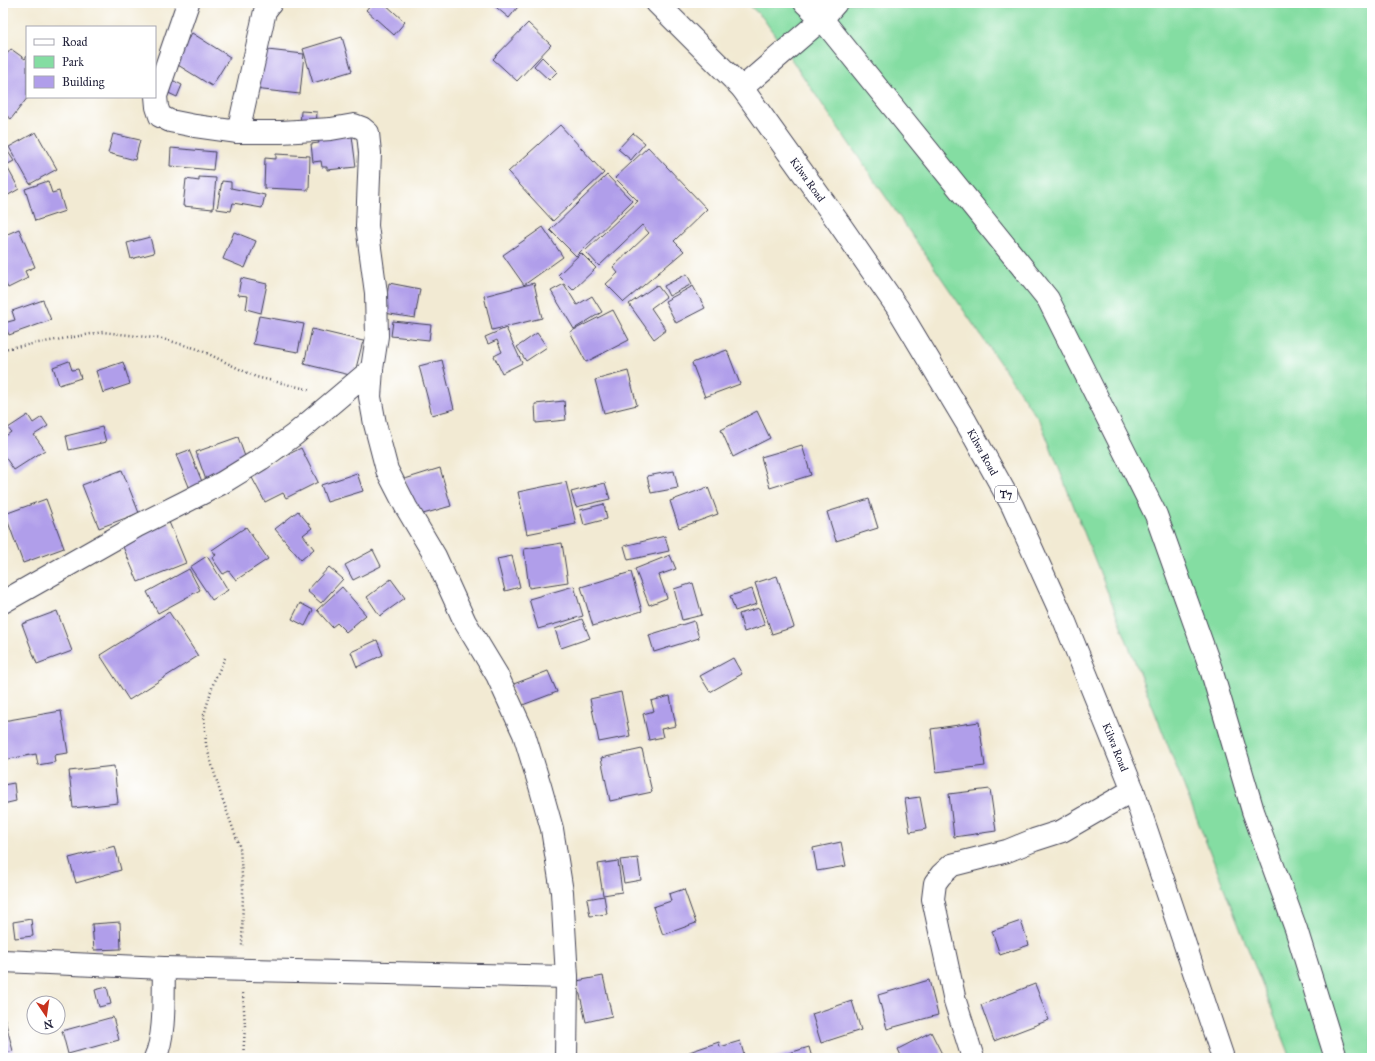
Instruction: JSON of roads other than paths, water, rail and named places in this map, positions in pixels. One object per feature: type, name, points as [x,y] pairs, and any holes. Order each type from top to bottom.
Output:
[{"type":"main road","points":[[188,3],[156,96],[156,107],[160,116],[170,121],[238,132],[281,132],[331,129],[354,125],[362,128],[368,133],[370,153],[367,226],[376,293],[377,336],[372,369],[370,397],[375,424],[387,470],[406,507],[435,556],[465,622],[497,675],[524,734],[552,829],[562,892],[567,978],[566,1058]]},
{"type":"main road","points":[[238,132],[265,11],[271,3]]},
{"type":"main road","name":"Kilwa Road","points":[[657,3],[742,88],[836,219],[897,307],[966,422],[1012,506],[1065,622],[1134,790],[1223,1058]]},
{"type":"main road","points":[[805,3],[829,11],[1048,299],[1156,514],[1211,669],[1253,811],[1296,929],[1336,1058]]},
{"type":"main road","points":[[742,88],[829,11]]},
{"type":"main road","points":[[3,602],[137,526],[183,504],[229,479],[261,459],[288,439],[372,369]]},
{"type":"main road","points":[[973,1058],[955,1001],[933,899],[935,883],[941,874],[952,865],[1006,851],[1062,831],[1134,790]]},
{"type":"main road","points":[[3,961],[164,968],[567,978]]},
{"type":"main road","points":[[155,1058],[158,1052],[163,1019],[164,968]]}]
